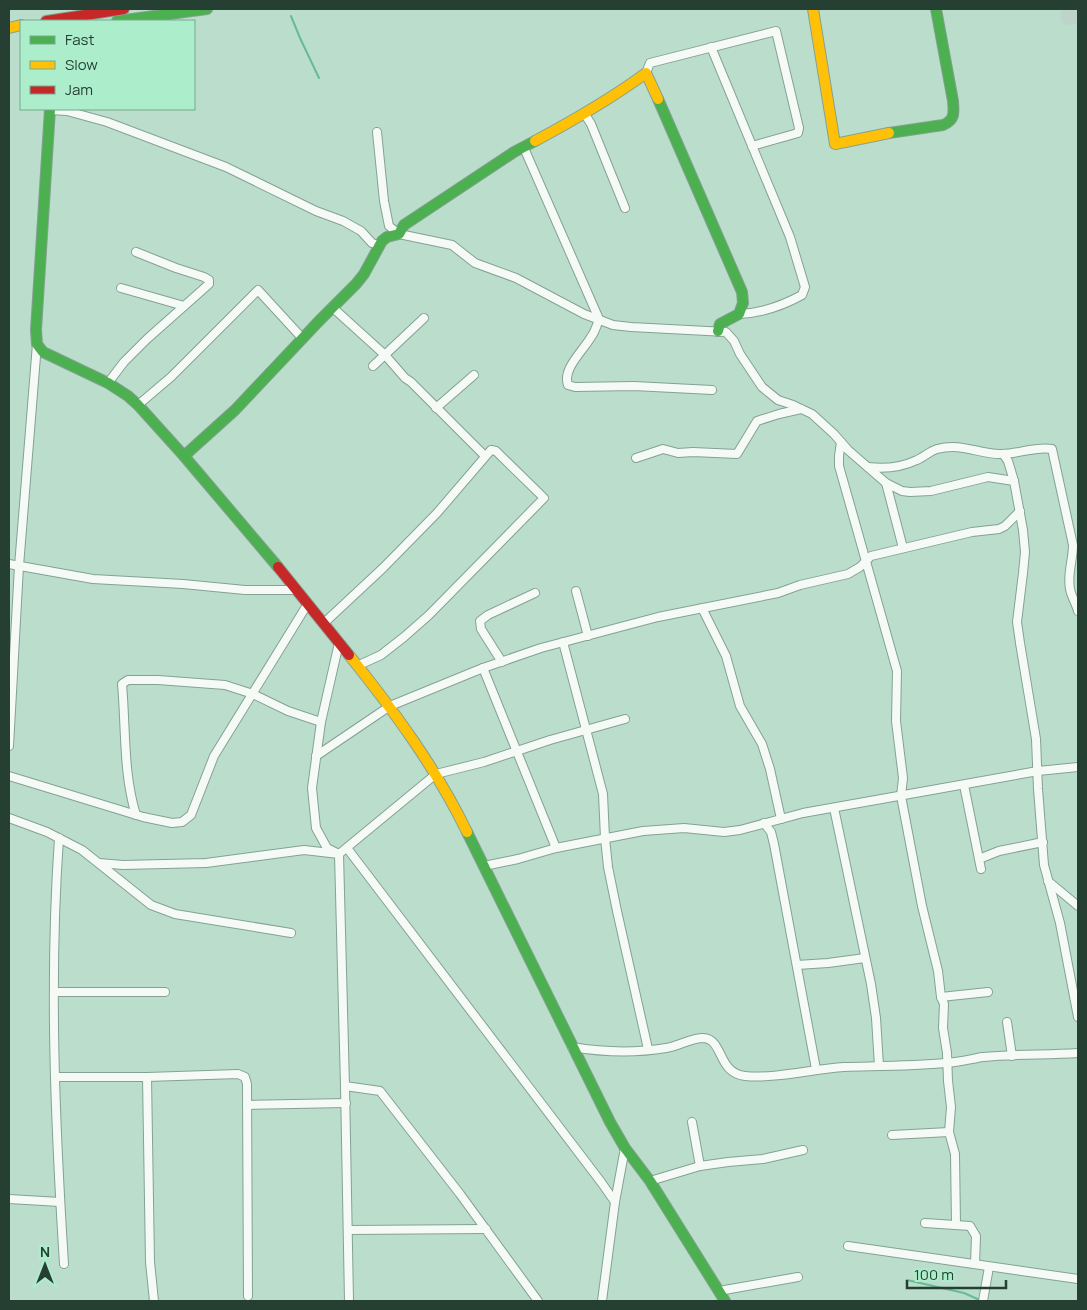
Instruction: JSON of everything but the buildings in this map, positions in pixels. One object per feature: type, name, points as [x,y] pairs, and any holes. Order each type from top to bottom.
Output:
[{"type":"main road","points":[[59,20],[124,9]]},
{"type":"main road","points":[[124,20],[207,9]]},
{"type":"main road","points":[[813,9],[835,144],[943,125],[950,122],[954,115],[953,101],[936,9]]},
{"type":"main road","points":[[184,456],[209,436],[290,354],[362,277],[372,263],[379,245],[384,239],[399,234],[404,225],[514,152],[574,120],[646,73],[742,292],[743,303],[740,314],[720,324],[718,331]]},
{"type":"main road","points":[[50,110],[36,330],[37,344],[44,352],[54,358],[108,383],[138,405],[184,456],[390,706],[436,774],[463,822],[572,1047],[625,1148],[650,1181],[726,1301]]},
{"type":"street","points":[[646,73],[650,63],[776,31],[799,128],[798,134],[752,146]]},
{"type":"street","points":[[711,47],[790,237],[805,291],[802,295],[784,305],[754,314],[740,314]]},
{"type":"street","points":[[67,110],[107,122],[226,167],[316,211],[343,221],[361,231],[372,243],[379,245]]},
{"type":"street","points":[[584,113],[591,124],[625,208]]},
{"type":"street","points":[[377,132],[384,201],[389,226],[399,234],[452,245],[475,263],[516,278],[584,314],[613,325],[631,328],[726,332],[730,335],[762,387],[778,400],[812,414],[848,450],[886,483],[902,491],[931,491],[988,477],[1014,481]]},
{"type":"street","points":[[524,148],[599,319],[592,336],[568,370],[565,379],[568,385],[575,387],[634,386],[712,390]]},
{"type":"street","points":[[108,383],[124,362],[208,285],[209,280],[204,277],[136,252]]},
{"type":"street","points":[[121,288],[184,306]]},
{"type":"street","points":[[138,405],[171,377],[258,290],[303,339]]},
{"type":"street","points":[[332,307],[385,355],[485,456]]},
{"type":"street","points":[[373,366],[424,318]]},
{"type":"street","points":[[9,746],[18,566],[37,344]]},
{"type":"street","points":[[436,408],[474,375]]},
{"type":"street","points":[[636,458],[663,450],[678,453],[737,454],[757,421],[801,409]]},
{"type":"street","points":[[841,442],[838,456],[839,466],[897,671],[896,721],[903,778],[902,796],[922,906],[944,1004],[943,1028],[951,1107],[949,1132],[955,1154],[956,1224]]},
{"type":"street","points":[[868,467],[881,469],[903,465],[917,460],[936,449],[959,446],[1003,454],[1052,448],[1072,545],[1070,590],[1078,611]]},
{"type":"street","points":[[323,624],[383,568],[436,513],[491,450],[496,451],[544,498],[455,589],[404,637],[381,655],[357,666]]},
{"type":"street","points":[[1003,454],[1008,461],[1014,481],[1023,530],[1025,552],[1018,622],[1022,659],[1036,739],[1044,865],[1060,923],[1078,1017]]},
{"type":"street","points":[[886,483],[903,548]]},
{"type":"street","points":[[316,756],[390,706],[483,668],[563,642],[658,617],[778,593],[800,585],[848,574],[860,567],[870,556],[972,532],[999,529],[1005,526],[1020,511]]},
{"type":"street","points":[[9,564],[50,573],[94,579],[184,584],[245,590],[296,590]]},
{"type":"street","points":[[576,592],[588,636]]},
{"type":"street","points":[[502,662],[481,629],[480,621],[488,614],[535,593]]},
{"type":"street","points":[[9,776],[136,815],[172,823],[182,822],[191,815],[214,756],[307,605]]},
{"type":"street","points":[[702,608],[726,656],[740,706],[762,744],[770,769],[781,819]]},
{"type":"street","points":[[563,642],[603,794],[605,838],[617,911],[648,1049]]},
{"type":"street","points":[[339,643],[321,722],[312,788],[316,828],[327,848],[339,854]]},
{"type":"street","points":[[483,668],[556,848]]},
{"type":"street","points":[[136,815],[130,796],[122,684],[128,680],[158,680],[225,685],[253,694],[288,711],[321,722]]},
{"type":"street","points":[[99,863],[123,865],[206,863],[304,850],[339,854],[436,774],[484,762],[625,719]]},
{"type":"street","points":[[484,866],[556,848],[643,831],[684,828],[724,832],[740,830],[803,813],[1038,771],[1078,767]]},
{"type":"street","points":[[964,785],[981,870]]},
{"type":"street","points":[[834,808],[876,1018],[879,1066]]},
{"type":"street","points":[[9,818],[59,838],[82,850],[151,905],[175,914],[291,933]]},
{"type":"street","points":[[764,823],[771,832],[774,844],[816,1070]]},
{"type":"street","points":[[59,838],[54,992],[55,1077],[64,1264]]},
{"type":"street","points":[[979,859],[999,851],[1042,842]]},
{"type":"street","points":[[347,848],[615,1202]]},
{"type":"street","points":[[339,854],[349,1301]]},
{"type":"street","points":[[1048,881],[1078,906]]},
{"type":"street","points":[[797,965],[865,958]]},
{"type":"street","points":[[54,992],[165,992]]},
{"type":"street","points":[[941,997],[988,992]]},
{"type":"street","points":[[1007,1022],[1012,1056]]},
{"type":"street","points":[[572,1047],[594,1050],[667,1048],[705,1038],[712,1041],[716,1046],[728,1069],[735,1074],[745,1076],[879,1066],[947,1064],[984,1057],[1078,1053]]},
{"type":"street","points":[[55,1077],[147,1077],[238,1074],[245,1076],[247,1084],[248,1296]]},
{"type":"street","points":[[147,1077],[150,1262],[154,1301]]},
{"type":"street","points":[[345,1086],[380,1091],[538,1301]]},
{"type":"street","points":[[247,1105],[346,1103]]},
{"type":"street","points":[[692,1122],[700,1166]]},
{"type":"street","points":[[892,1135],[949,1132]]},
{"type":"street","points":[[602,1301],[615,1202],[625,1148]]},
{"type":"street","points":[[650,1181],[700,1166],[763,1159],[803,1150]]},
{"type":"street","points":[[9,1199],[60,1202]]},
{"type":"street","points":[[925,1223],[970,1226],[976,1236],[975,1264]]},
{"type":"street","points":[[348,1230],[486,1230]]},
{"type":"street","points":[[848,1246],[1078,1279]]},
{"type":"street","points":[[983,1301],[988,1267]]},
{"type":"street","points":[[720,1291],[798,1277]]},
{"type":"waterway","points":[[291,16],[319,78]]},
{"type":"waterway","points":[[907,1280],[964,1293],[982,1301]]},
{"type":"taxiway","points":[[1069,16],[1078,14]]},
{"type":"traffic: fast","points":[[124,20],[207,9]]},
{"type":"traffic: fast","points":[[889,133],[943,125],[950,121],[953,116],[953,101],[936,9]]},
{"type":"traffic: fast","points":[[658,99],[742,292],[743,303],[739,314],[720,324],[718,331]]},
{"type":"traffic: fast","points":[[50,110],[36,330],[37,344],[43,352],[108,383],[138,405],[278,567]]},
{"type":"traffic: fast","points":[[184,456],[235,410],[356,284],[364,274],[382,241],[387,237],[399,234],[404,225],[514,152],[535,141]]},
{"type":"traffic: fast","points":[[467,832],[610,1122],[625,1148],[650,1181],[725,1301]]},
{"type":"traffic: slow","points":[[813,9],[835,144],[889,133]]},
{"type":"traffic: slow","points":[[9,28],[20,25]]},
{"type":"traffic: slow","points":[[535,141],[592,109],[646,73],[658,99]]},
{"type":"traffic: slow","points":[[349,655],[413,740],[442,785],[467,832]]},
{"type":"traffic: jam","points":[[52,20],[124,9]]},
{"type":"traffic: jam","points":[[278,567],[349,655]]}]
